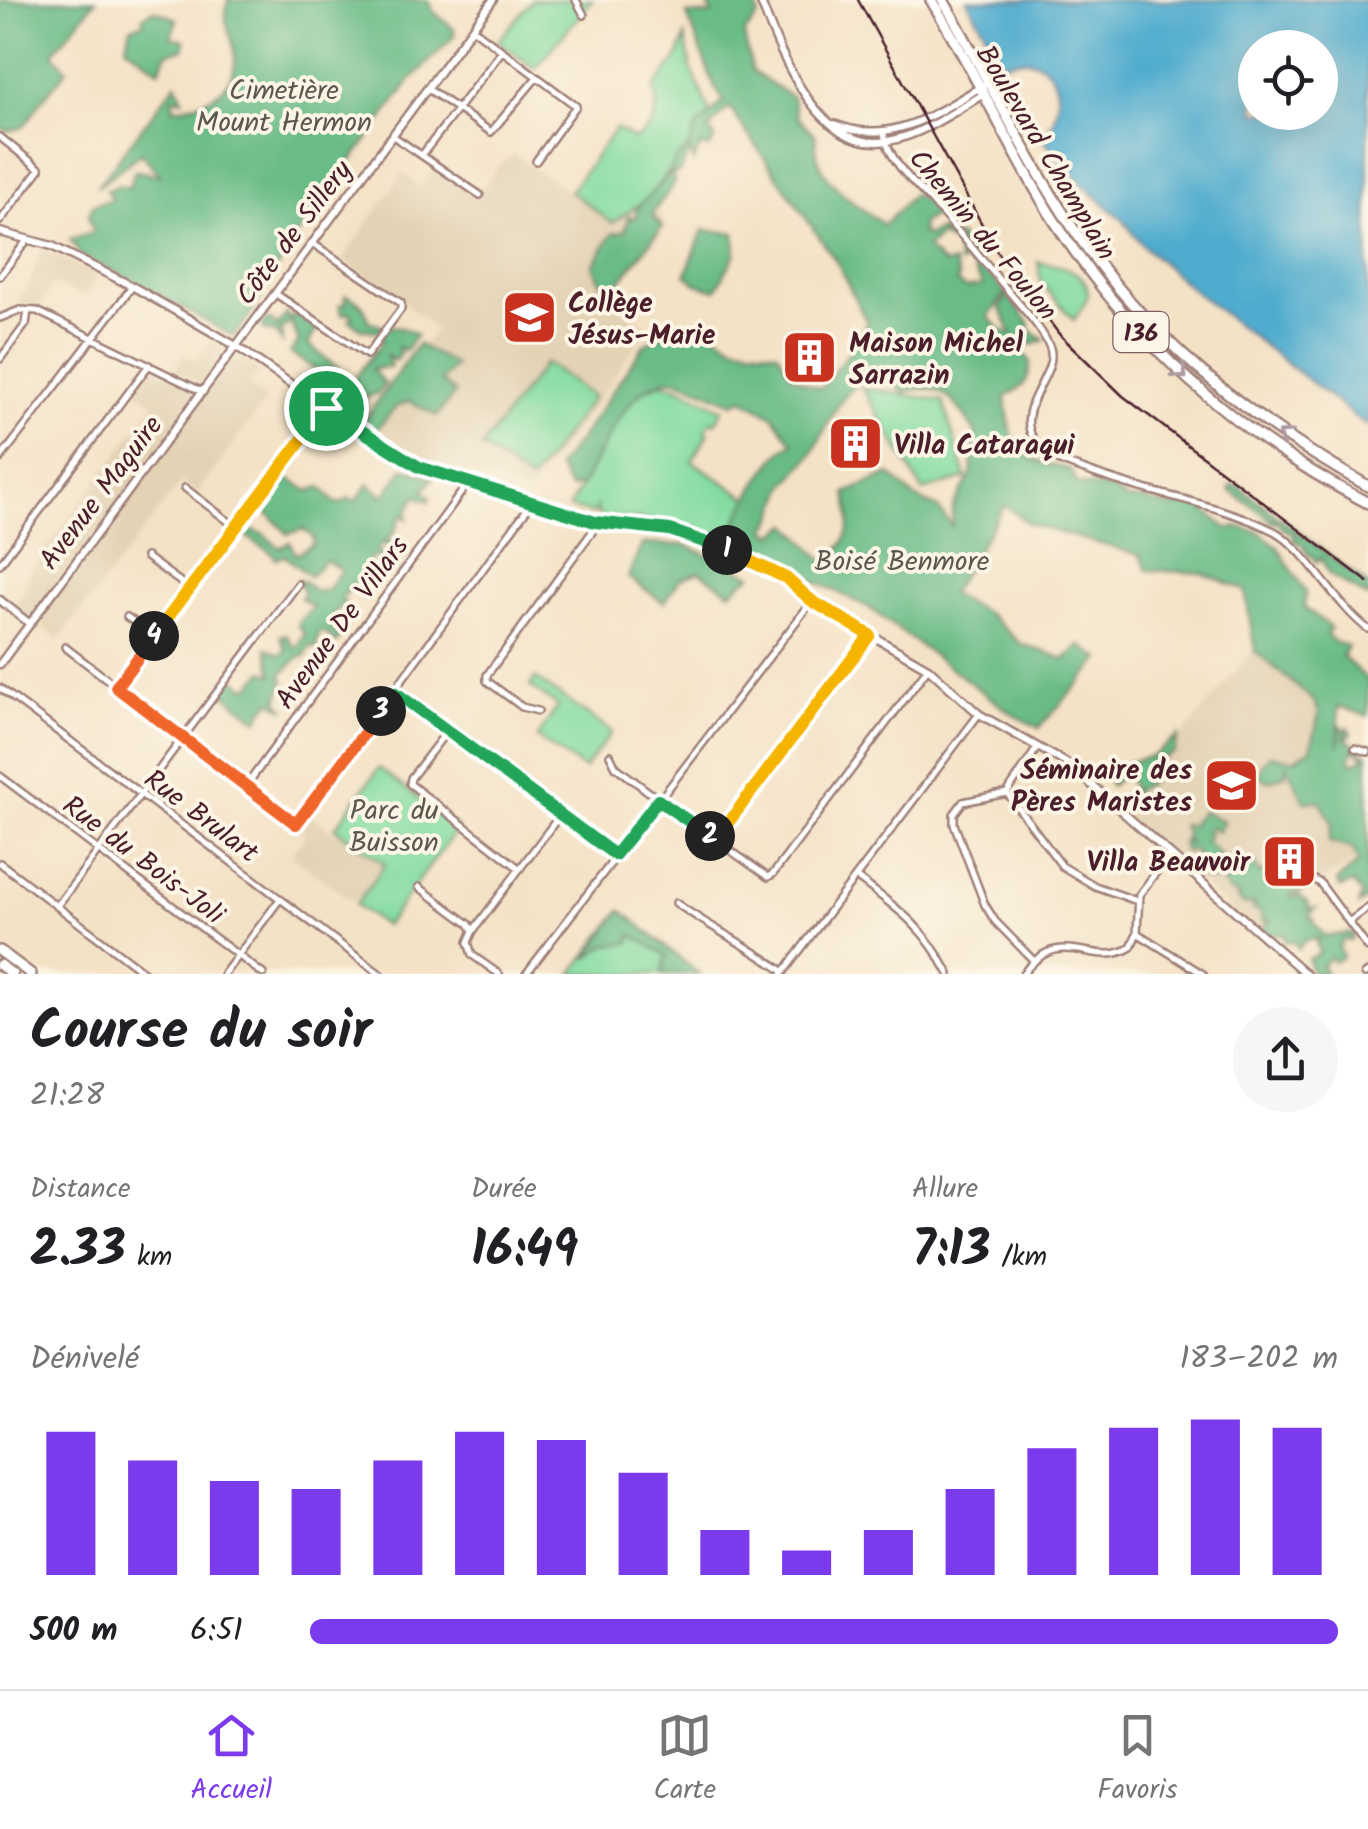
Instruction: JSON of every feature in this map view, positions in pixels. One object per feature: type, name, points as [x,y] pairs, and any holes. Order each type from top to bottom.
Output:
[{"type":"main road","name":"Boulevard Champlain","points":[[931,0],[1065,216],[1118,288],[1208,378],[1260,420],[1368,486]]},
{"type":"main road","name":"Boulevard Champlain","points":[[943,0],[1068,241],[1148,341],[1256,436],[1368,503]]},
{"type":"main road","points":[[0,951],[32,974]]},
{"type":"main road","points":[[0,965],[12,974]]},
{"type":"street","name":"Côte de Sillery","points":[[236,346],[493,0]]},
{"type":"street","points":[[576,0],[584,15]]},
{"type":"street","points":[[760,0],[783,58],[828,122],[884,138],[916,131],[986,88]]},
{"type":"street","points":[[472,28],[576,106],[536,161]]},
{"type":"street","points":[[422,155],[503,50]]},
{"type":"street","points":[[428,89],[491,132],[536,77]]},
{"type":"street","points":[[393,136],[480,195]]},
{"type":"street","points":[[0,137],[40,169],[0,221]]},
{"type":"street","name":"Chemin du Foulon","points":[[884,138],[900,168],[972,247],[1048,344],[1051,365],[1030,404],[1033,432],[1040,448],[1054,458],[1132,488],[1280,534],[1344,608],[1368,629]]},
{"type":"street","points":[[0,232],[52,246],[132,286],[236,346],[404,460],[595,522],[670,530],[743,555],[786,578],[812,601],[928,668],[980,714],[1080,774],[1306,974]]},
{"type":"street","points":[[0,276],[28,238]]},
{"type":"street","points":[[276,294],[368,356],[402,309],[401,303],[312,242]]},
{"type":"street","points":[[0,459],[132,286]]},
{"type":"street","points":[[0,359],[26,324],[28,310]]},
{"type":"street","points":[[0,318],[28,310],[44,314],[203,392]]},
{"type":"street","name":"Avenue Maguire","points":[[0,664],[236,346]]},
{"type":"street","points":[[0,564],[149,365]]},
{"type":"street","points":[[116,687],[326,408]]},
{"type":"street","name":"Avenue De Villars","points":[[246,786],[470,482]]},
{"type":"street","points":[[185,488],[236,526]]},
{"type":"street","points":[[65,647],[296,824],[533,501]]},
{"type":"street","points":[[538,711],[522,707],[492,685],[487,675],[592,532],[595,522]]},
{"type":"street","points":[[146,557],[190,590]]},
{"type":"street","points":[[57,906],[298,584]]},
{"type":"street","points":[[0,600],[30,624]]},
{"type":"street","points":[[526,974],[812,601]]},
{"type":"street","points":[[127,617],[155,636]]},
{"type":"street","points":[[715,840],[870,635]]},
{"type":"street","points":[[610,755],[616,766],[658,800],[768,876],[928,668]]},
{"type":"street","name":"Rue Brulart","points":[[0,688],[380,974]]},
{"type":"street","points":[[395,692],[615,855]]},
{"type":"street","points":[[676,904],[714,930],[750,946],[783,973],[980,714]]},
{"type":"street","points":[[446,732],[410,784],[520,869]]},
{"type":"street","points":[[1034,960],[984,905],[954,824],[954,814],[963,802],[1007,793],[1037,748]]},
{"type":"street","points":[[1355,748],[1368,752]]},
{"type":"street","name":"Rue du Bois-Joli","points":[[0,776],[263,974]]},
{"type":"street","points":[[1007,793],[1062,866],[1095,886],[1137,901]]},
{"type":"street","points":[[499,974],[469,949],[473,930],[560,815]]},
{"type":"street","points":[[1023,974],[1034,960],[1064,948],[1116,954],[1131,947],[1138,932],[1137,901],[1143,886],[1170,855]]},
{"type":"street","points":[[0,864],[146,974]]},
{"type":"street","points":[[856,877],[913,921],[931,942],[949,974]]},
{"type":"street","points":[[1312,879],[1320,883],[1368,948]]},
{"type":"street","points":[[419,887],[473,930]]},
{"type":"street","points":[[224,974],[280,899]]},
{"type":"street","points":[[1350,921],[1368,908]]},
{"type":"street","points":[[1138,932],[1203,974]]},
{"type":"shaded area","name":"Collège Jésus-Marie","points":[[514,154],[612,222],[646,200],[660,213],[665,228],[618,288],[603,294],[648,327],[591,411],[528,492],[410,456],[358,422],[436,330],[400,299],[342,260],[403,173],[421,187],[433,170],[459,188],[463,183],[479,193],[500,164]]},
{"type":"shaded area","points":[[42,249],[96,274],[85,298],[53,284],[41,306],[20,306],[20,296]]},
{"type":"shaded area","points":[[213,338],[225,352],[201,384],[174,369],[184,354],[196,361]]},
{"type":"shaded area","points":[[239,358],[259,371],[248,385],[267,399],[197,493],[181,482],[59,640],[36,623],[30,624],[15,604],[29,582],[25,578],[155,404],[135,390],[149,365],[203,392],[223,366]]},
{"type":"shaded area","name":"Séminaire des Pères Maristes","points":[[1261,640],[1335,709],[1303,758],[1366,855],[1320,883],[1312,879],[1286,896],[1295,908],[1262,936],[1119,812]]},
{"type":"shaded area","points":[[310,815],[335,833],[341,832],[415,886],[385,926],[291,855],[304,837],[302,826]]},
{"type":"green space","points":[[0,0],[96,0],[53,53],[67,70],[26,123],[12,130],[0,126]]},
{"type":"green space","name":"Cimetière Mount Hermon","points":[[228,0],[428,0],[434,12],[454,29],[454,36],[411,80],[351,162],[323,192],[235,335],[81,256],[70,239],[94,232],[88,216],[93,205],[112,199],[106,190],[120,185],[129,188],[135,171],[160,175],[141,153],[97,187],[176,83],[183,99],[173,98],[173,108],[206,100],[230,79],[235,56],[226,18]]},
{"type":"green space","points":[[532,0],[592,0],[535,69],[498,41]]},
{"type":"green space","name":"Boisé Benmore","points":[[706,0],[754,0],[759,15],[744,34],[752,71],[792,97],[797,117],[816,136],[816,151],[827,177],[884,225],[913,194],[933,206],[938,214],[922,223],[921,232],[927,236],[940,230],[947,236],[960,237],[973,256],[959,264],[955,243],[942,235],[926,248],[944,265],[953,263],[959,278],[956,282],[965,288],[983,285],[973,269],[976,260],[1006,293],[988,317],[1002,331],[1012,334],[1000,307],[1008,295],[1030,324],[1028,329],[1044,340],[1032,345],[1025,335],[1017,340],[1030,361],[1029,373],[1025,383],[1006,396],[1010,428],[1020,449],[1038,461],[1070,469],[1077,484],[1111,489],[1128,500],[1142,499],[1177,508],[1180,502],[1196,503],[1228,529],[1258,531],[1277,546],[1306,593],[1304,607],[1331,628],[1326,634],[1334,642],[1348,646],[1342,656],[1368,680],[1368,716],[1338,706],[1339,746],[1340,724],[1345,731],[1348,727],[1351,734],[1345,734],[1345,739],[1361,747],[1358,753],[1353,749],[1353,763],[1364,758],[1360,752],[1368,754],[1368,898],[1358,905],[1362,893],[1352,883],[1340,888],[1337,881],[1359,862],[1352,848],[1329,842],[1332,823],[1320,801],[1304,801],[1287,766],[1285,775],[1269,781],[1259,776],[1270,755],[1293,760],[1311,749],[1319,713],[1314,701],[1255,651],[1245,590],[1202,573],[1147,570],[1140,555],[1029,524],[1005,505],[950,594],[988,614],[1021,644],[1065,659],[1080,645],[1101,659],[1039,728],[1011,713],[868,607],[729,539],[764,472],[793,443],[773,416],[741,398],[735,403],[677,380],[660,381],[631,402],[582,485],[570,489],[557,467],[643,346],[666,331],[709,329],[733,345],[778,352],[791,375],[820,389],[867,323],[838,264],[729,107],[709,129],[715,137],[710,148],[700,146],[694,161],[690,151],[681,170],[672,176],[675,183],[652,214],[662,227],[617,285],[604,288],[593,266],[612,234],[625,231],[628,216],[632,219],[637,214],[636,209],[671,173],[674,161],[689,147],[696,128],[724,101],[715,88],[687,15],[712,14]],"holes":[[[870,369],[904,392],[939,392],[954,403],[975,432],[971,475],[953,507],[952,526],[938,508],[914,497],[890,474],[846,493],[849,532],[827,564],[789,524],[774,535],[766,529],[786,486],[812,454],[842,400],[869,377]]]},
{"type":"green space","points":[[154,10],[177,19],[171,37],[185,40],[184,49],[167,53],[159,70],[126,46],[131,27],[144,23],[142,17]]},
{"type":"green space","points":[[685,37],[691,68],[712,117],[646,200],[612,223],[570,191],[616,128],[634,140],[652,124],[656,111],[654,88],[678,57]]},
{"type":"green space","points":[[703,230],[735,233],[736,253],[716,290],[696,284],[686,274]]},
{"type":"green space","points":[[1038,262],[1072,271],[1084,281],[1087,298],[1074,320],[1041,283]]},
{"type":"green space","points":[[345,295],[361,304],[368,321],[416,335],[405,351],[398,347],[400,355],[394,361],[386,354],[391,367],[372,369],[385,384],[378,393],[355,402],[349,398],[348,387],[382,342],[382,332],[362,329],[349,320],[353,317],[351,313],[342,314],[339,305],[346,304]]},
{"type":"green space","points":[[287,314],[291,322],[294,314],[317,329],[308,344],[342,372],[339,385],[290,353],[299,342],[291,323],[281,329],[282,342],[276,333],[264,330],[263,322],[269,319],[277,326]]},
{"type":"green space","points":[[418,344],[455,365],[441,381],[455,393],[437,416],[409,401],[395,408],[374,432],[362,423]]},
{"type":"green space","points":[[545,363],[593,397],[530,482],[482,447]]},
{"type":"green space","points":[[661,383],[676,386],[723,409],[715,423],[711,421],[705,430],[709,433],[692,461],[749,499],[726,539],[640,519],[600,517],[596,507],[595,514],[569,508],[620,416],[641,391]]},
{"type":"green space","points":[[862,387],[943,401],[966,478],[923,491]]},
{"type":"green space","points":[[404,468],[433,478],[424,491],[430,496],[429,501],[416,496],[407,511],[408,519],[402,515],[387,539],[407,554],[404,558],[383,543],[377,550],[400,566],[396,571],[373,555],[357,589],[352,585],[341,599],[345,603],[335,612],[331,628],[341,637],[336,643],[324,632],[319,633],[316,648],[310,646],[304,657],[300,656],[281,675],[284,680],[278,700],[286,710],[271,701],[259,721],[221,691],[232,677],[248,688],[264,671],[273,675],[267,648],[281,655],[286,650],[280,636],[286,634],[295,649],[305,634],[298,626],[299,621],[313,607],[300,598],[304,593],[298,581],[304,581],[314,591],[327,590],[341,570],[325,560],[310,576],[285,556],[276,559],[240,532],[243,527],[263,534],[280,548],[290,542],[296,555],[313,544],[313,537],[303,529],[288,534],[267,513],[287,478],[309,491],[321,487],[334,502],[341,504],[349,498],[355,502],[369,484],[384,496]]},
{"type":"green space","points":[[1237,485],[1368,585],[1368,598],[1329,574],[1321,558],[1316,562],[1293,539],[1295,535],[1279,522],[1273,523],[1275,518],[1271,521],[1230,490],[1230,486]]},
{"type":"green space","points":[[642,544],[685,545],[752,575],[730,592],[700,572],[680,579],[664,603],[628,577]]},
{"type":"green space","points":[[535,678],[612,732],[584,769],[537,738],[558,706],[530,686]]},
{"type":"green space","points":[[1178,736],[1174,752],[1159,760],[1162,767],[1155,779],[1147,773],[1150,782],[1134,791],[1134,800],[1129,802],[1125,795],[1133,788],[1125,773],[1110,786],[1108,773],[1125,763],[1153,756]]},
{"type":"green space","name":"Parc du Buisson","points":[[379,768],[458,828],[385,926],[356,905],[385,864],[335,828]]},
{"type":"green space","points":[[1203,811],[1224,822],[1218,832],[1212,827],[1206,830],[1209,834],[1205,841],[1220,855],[1227,871],[1236,873],[1242,863],[1253,859],[1259,874],[1268,870],[1269,878],[1298,877],[1310,888],[1290,895],[1299,895],[1309,904],[1308,910],[1316,908],[1309,917],[1325,936],[1352,933],[1353,937],[1349,941],[1343,939],[1339,948],[1343,957],[1334,962],[1330,957],[1322,966],[1326,973],[1311,972],[1308,959],[1320,953],[1316,942],[1319,938],[1304,941],[1298,949],[1296,943],[1285,941],[1285,934],[1269,935],[1263,928],[1270,920],[1263,921],[1259,910],[1253,910],[1255,904],[1244,905],[1237,899],[1239,895],[1230,893],[1222,882],[1224,876],[1216,880],[1213,877],[1212,881],[1202,878],[1204,873],[1194,850],[1185,852],[1182,845],[1192,844],[1184,839],[1182,825],[1193,825]]},
{"type":"green space","points":[[621,910],[699,974],[572,974]]},
{"type":"green space","points":[[621,910],[699,974],[662,974],[666,955],[632,935],[629,943],[606,945],[586,959]]},
{"type":"water","points":[[967,0],[1368,0],[1368,427],[1193,290],[1084,186],[1043,139],[1056,109],[1054,81],[1037,62],[1003,63]]},
{"type":"railway","points":[[858,0],[999,255],[1059,334],[1123,396],[1368,582]]},
{"type":"place","name":"Collège Jésus-Marie","points":[[529,318]]},
{"type":"place","name":"Maison Michel Sarrazin","points":[[810,358]]},
{"type":"place","name":"Villa Cataraqui","points":[[855,444]]},
{"type":"place","name":"Séminaire des Pères Maristes","points":[[1231,785]]},
{"type":"place","name":"Villa Beauvoir","points":[[1289,861]]},
{"type":"route","points":[[326,408],[419,467],[595,522],[670,530],[743,555],[786,578],[812,601],[870,635],[715,840],[658,800],[615,855],[395,692],[296,824],[116,687],[326,408]]}]
